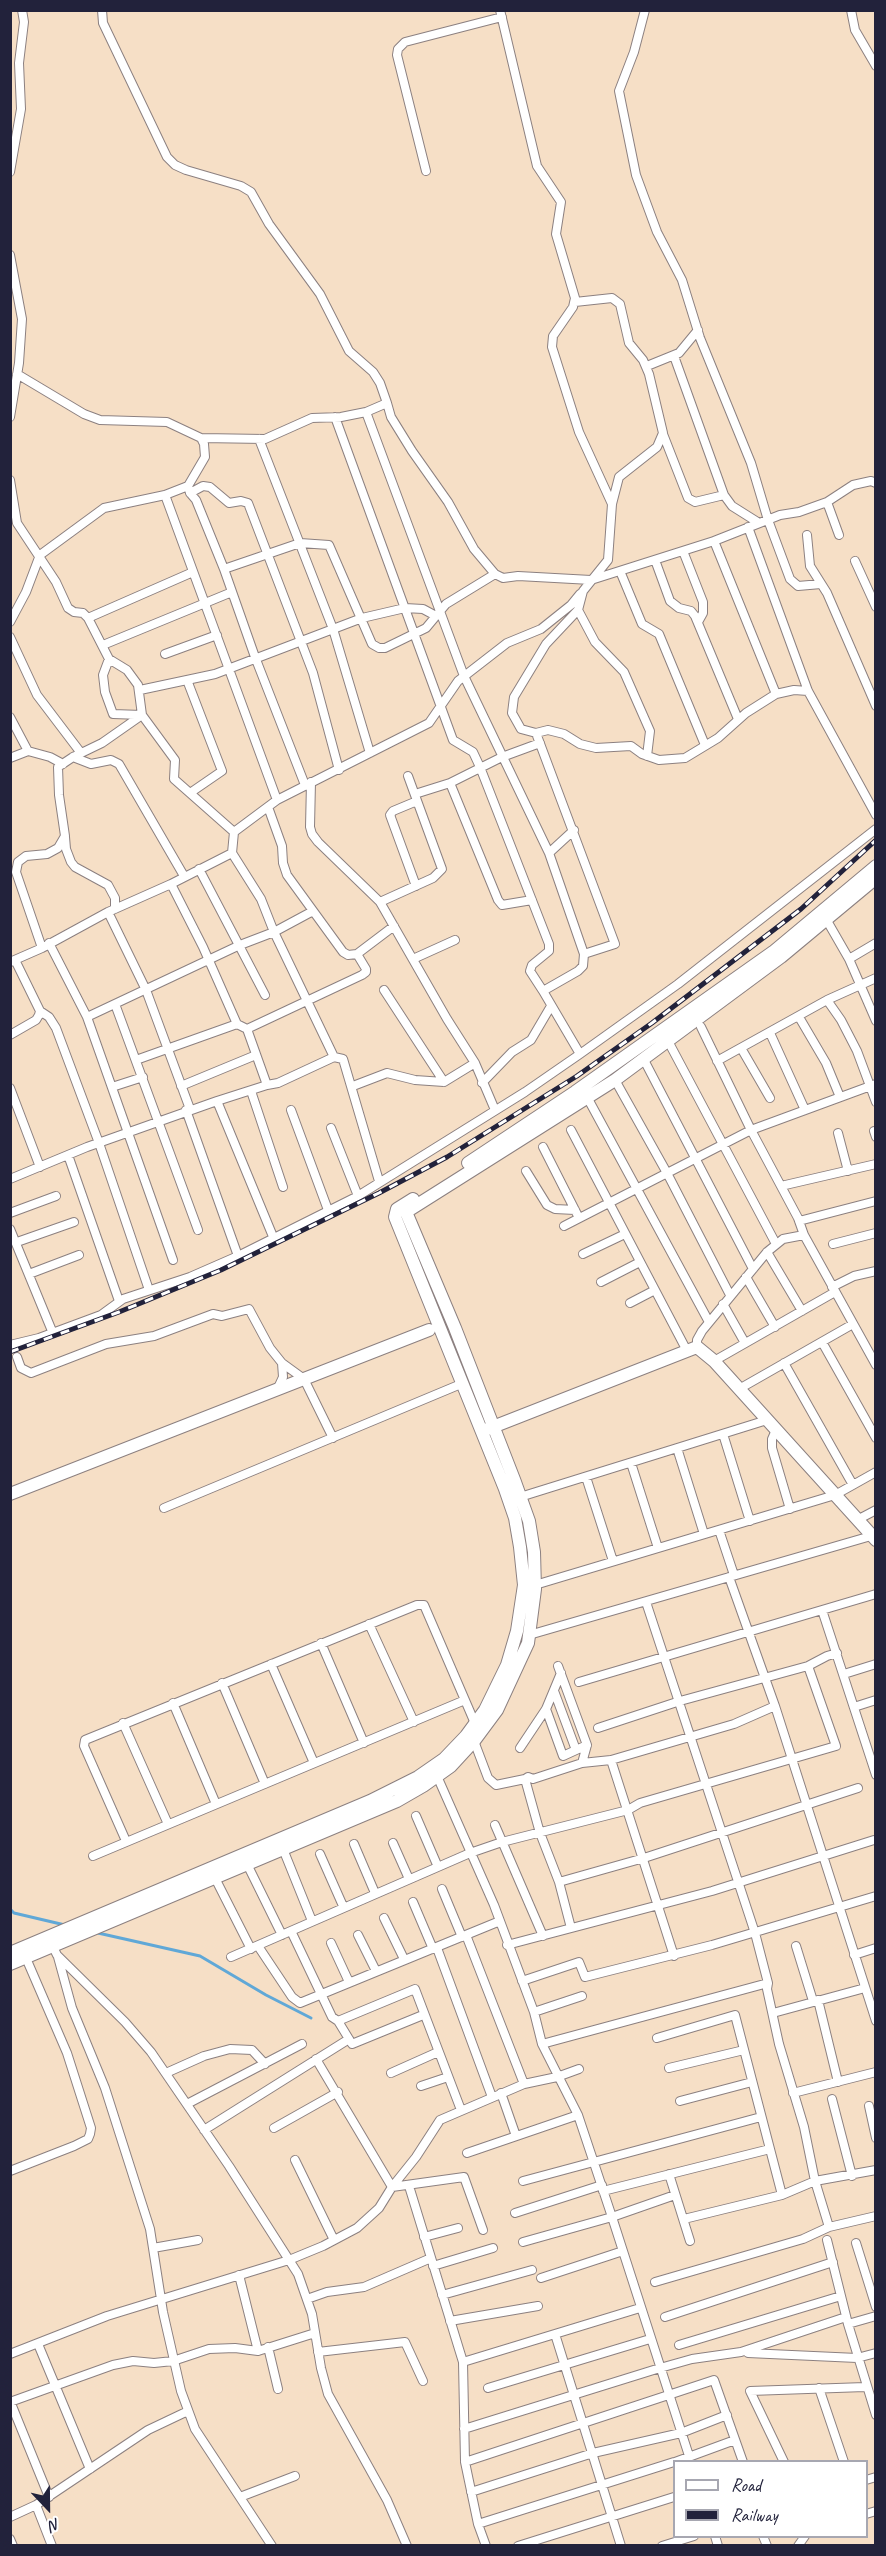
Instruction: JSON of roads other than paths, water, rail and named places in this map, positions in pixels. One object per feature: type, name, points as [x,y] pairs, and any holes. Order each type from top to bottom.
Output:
[{"type":"street","points":[[10,172],[21,109],[19,63],[24,22],[22,10]]},
{"type":"street","points":[[102,10],[103,23],[167,157],[175,165],[186,170],[241,186],[251,192],[269,224],[320,294],[349,351],[373,372],[380,383],[391,417],[411,451],[448,502],[474,549],[495,574],[503,578],[518,576],[591,580],[827,502],[853,485],[870,481],[876,483]]},
{"type":"street","points":[[645,10],[634,52],[619,91],[636,176],[657,232],[682,280],[698,330],[751,464],[764,521],[793,584],[798,586],[821,584]]},
{"type":"street","points":[[851,10],[855,30],[876,66]]},
{"type":"street","points":[[426,171],[397,55],[398,49],[405,42],[501,14],[537,165],[561,202],[556,234],[575,302],[553,336],[552,347],[579,432],[612,504]]},
{"type":"street","points":[[10,255],[22,319],[10,417]]},
{"type":"street","points":[[575,302],[612,298],[617,301],[621,308],[629,343],[647,366],[663,433],[688,498],[695,502],[724,495]]},
{"type":"street","points":[[647,366],[674,356],[698,330]]},
{"type":"street","points":[[674,356],[724,495],[732,506],[764,521]]},
{"type":"street","points":[[17,374],[100,420],[167,422],[201,438],[259,439],[272,437],[312,418],[366,412],[387,403]]},
{"type":"street","points":[[366,412],[438,613],[464,676],[549,853],[584,954],[583,966],[578,971],[543,991]]},
{"type":"street","points":[[335,417],[453,740],[473,752],[480,767],[549,948],[549,951],[532,965],[530,976],[543,991],[580,1054]]},
{"type":"street","points":[[334,1057],[274,932],[261,899],[232,853],[234,832],[277,800],[429,723],[458,681],[464,676],[507,643],[541,629],[571,605],[608,560],[612,504],[619,477],[657,447],[663,433]]},
{"type":"street","points":[[189,489],[205,457],[201,438]]},
{"type":"street","points":[[259,439],[333,629],[370,753]]},
{"type":"street","points":[[10,480],[17,523],[40,555],[68,608],[74,612],[83,613],[88,618],[109,659],[127,670],[140,690],[142,715],[175,759],[174,778],[234,832]]},
{"type":"street","points":[[10,622],[26,592],[40,555],[104,508],[203,486],[210,487],[225,502],[248,503],[313,673],[339,770]]},
{"type":"street","points":[[189,489],[196,500],[224,569],[255,657],[308,784],[312,834],[380,902],[475,1063],[495,1110]]},
{"type":"street","points":[[165,495],[277,800]]},
{"type":"street","points":[[827,502],[838,534]]},
{"type":"street","points":[[748,527],[808,691],[876,815]]},
{"type":"street","points":[[807,535],[810,566],[821,584],[876,706]]},
{"type":"street","points":[[714,541],[776,694]]},
{"type":"street","points":[[224,569],[300,543],[329,546],[376,647],[385,648],[429,625],[438,613],[495,574]]},
{"type":"street","points":[[683,551],[703,602],[703,613],[698,622]]},
{"type":"street","points":[[655,560],[670,601],[679,608],[691,611],[698,622],[738,719]]},
{"type":"street","points":[[855,561],[876,607]]},
{"type":"street","points":[[88,618],[194,572]]},
{"type":"street","points":[[620,572],[642,624],[645,628],[659,634],[705,745]]},
{"type":"street","points":[[583,591],[578,610],[546,644],[514,697],[512,713],[521,729],[536,733],[548,730],[564,734],[580,744],[597,748],[632,746],[647,756],[659,760],[685,758],[776,694],[794,690],[808,691]]},
{"type":"street","points":[[102,645],[232,592]]},
{"type":"street","points":[[140,690],[215,674],[362,618],[405,608],[438,613]]},
{"type":"street","points":[[578,610],[595,642],[624,672],[650,731],[647,756]]},
{"type":"street","points":[[165,654],[217,635]]},
{"type":"street","points":[[10,637],[37,694],[77,755],[91,764],[111,760],[119,764],[184,876]]},
{"type":"street","points":[[109,659],[103,675],[105,692],[113,714],[142,715]]},
{"type":"street","points":[[187,680],[222,771],[190,793]]},
{"type":"street","points":[[142,715],[102,743],[58,767],[66,849],[75,867],[108,885],[115,898],[112,910],[146,990],[168,1050],[238,1256]]},
{"type":"street","points":[[10,717],[28,751]]},
{"type":"street","points":[[536,733],[615,944],[584,954]]},
{"type":"street","points":[[416,886],[390,815],[393,811],[416,797],[480,767],[540,743]]},
{"type":"street","points":[[10,758],[28,751],[63,764]]},
{"type":"street","points":[[380,902],[433,878],[442,869],[408,776]]},
{"type":"street","points":[[450,783],[498,900],[502,905],[532,900]]},
{"type":"street","points":[[268,807],[282,846],[284,868],[343,952],[348,955],[357,954],[394,926]]},
{"type":"street","points":[[333,1438],[304,1379],[282,1363],[270,1348],[249,1309],[222,1316],[213,1314],[154,1336],[106,1344],[31,1373],[21,1368],[13,1349],[52,1331],[101,1315],[119,1301],[190,1277],[238,1256],[358,1196],[580,1054],[678,984],[876,828]]},
{"type":"street","points":[[549,853],[574,830]]},
{"type":"street","points":[[65,836],[58,848],[47,854],[26,856],[14,868],[45,946],[87,1017],[173,1260]]},
{"type":"street","points":[[149,1290],[57,1028],[49,1017],[40,1011],[13,961],[112,910],[171,884],[232,853]]},
{"type":"street","points":[[10,1964],[93,1923],[370,1801],[418,1777],[476,1733],[507,1665],[517,1631],[528,1563],[529,1521],[520,1497],[435,1329],[395,1218],[773,952],[876,866]]},
{"type":"street","points":[[199,869],[266,995]]},
{"type":"street","points":[[401,1213],[615,1080],[781,957],[876,878]]},
{"type":"street","points":[[171,884],[237,1024],[247,1029],[267,1085]]},
{"type":"street","points":[[87,1017],[240,945],[274,932],[313,911]]},
{"type":"street","points":[[826,919],[849,959],[875,1019]]},
{"type":"street","points":[[413,959],[455,940]]},
{"type":"street","points":[[849,959],[876,943]]},
{"type":"street","points":[[247,1029],[366,972],[357,954]]},
{"type":"street","points":[[717,1061],[827,1000],[876,978]]},
{"type":"street","points":[[384,990],[444,1082]]},
{"type":"street","points":[[827,1000],[841,1020],[857,1051],[872,1085],[876,1102]]},
{"type":"street","points":[[116,1004],[198,1230]]},
{"type":"street","points":[[482,1083],[512,1052],[531,1040],[551,1006]]},
{"type":"street","points":[[10,1035],[36,1020],[40,1011]]},
{"type":"street","points":[[799,1017],[826,1063],[840,1097]]},
{"type":"street","points":[[136,1060],[237,1024]]},
{"type":"street","points":[[701,1027],[799,1221],[804,1236],[876,1365]]},
{"type":"street","points":[[770,1033],[806,1110]]},
{"type":"street","points":[[668,1041],[776,1244]]},
{"type":"street","points":[[741,1048],[770,1098]]},
{"type":"street","points":[[181,1086],[256,1055]]},
{"type":"street","points":[[10,1179],[159,1120],[278,1083],[334,1057],[343,1059],[353,1086],[379,1181]]},
{"type":"street","points":[[643,1058],[753,1269]]},
{"type":"street","points":[[353,1086],[387,1073],[415,1080],[444,1082],[475,1063]]},
{"type":"street","points":[[112,1088],[143,1077]]},
{"type":"street","points":[[615,1080],[667,1173],[730,1295]]},
{"type":"street","points":[[564,1226],[577,1214],[608,1203],[752,1130],[872,1085]]},
{"type":"street","points":[[10,1088],[40,1167]]},
{"type":"street","points":[[251,1091],[283,1187]]},
{"type":"street","points":[[587,1097],[709,1322]]},
{"type":"street","points":[[217,1101],[274,1239]]},
{"type":"street","points":[[291,1110],[328,1210]]},
{"type":"street","points":[[331,1128],[358,1196]]},
{"type":"street","points":[[529,1635],[731,1576],[873,1538],[714,1361],[692,1348],[655,1290],[571,1130]]},
{"type":"street","points":[[838,1133],[848,1171]]},
{"type":"street","points":[[543,1147],[577,1214]]},
{"type":"street","points":[[68,1155],[119,1301]]},
{"type":"street","points":[[781,1186],[876,1164]]},
{"type":"street","points":[[526,1171],[547,1205],[577,1214]]},
{"type":"street","points":[[10,1213],[56,1196]]},
{"type":"street","points":[[799,1221],[876,1201]]},
{"type":"street","points":[[93,1923],[215,1878],[397,1801],[437,1776],[451,1766],[497,1710],[528,1643],[535,1585],[453,1323],[401,1213]]},
{"type":"street","points":[[16,1242],[74,1222]]},
{"type":"street","points":[[10,1229],[52,1331]]},
{"type":"street","points":[[833,1244],[876,1233]]},
{"type":"street","points":[[583,1254],[625,1234]]},
{"type":"street","points":[[486,1429],[692,1348],[730,1295],[767,1252],[788,1238],[804,1236]]},
{"type":"street","points":[[767,1252],[802,1311]]},
{"type":"street","points":[[30,1274],[79,1255]]},
{"type":"street","points":[[601,1282],[640,1262]]},
{"type":"street","points":[[714,1361],[802,1311],[854,1276],[876,1271]]},
{"type":"street","points":[[746,1278],[775,1327]]},
{"type":"street","points":[[630,1303],[655,1290]]},
{"type":"street","points":[[723,1304],[746,1343]]},
{"type":"street","points":[[10,1494],[453,1323]]},
{"type":"street","points":[[739,1389],[853,1324]]},
{"type":"street","points":[[822,1342],[876,1438]]},
{"type":"street","points":[[277,1390],[283,1377],[282,1363]]},
{"type":"street","points":[[784,1363],[854,1485]]},
{"type":"street","points":[[164,1508],[461,1384]]},
{"type":"street","points":[[520,1497],[723,1434],[772,1425]]},
{"type":"street","points":[[772,1425],[772,1448],[790,1509]]},
{"type":"street","points":[[723,1434],[750,1521]]},
{"type":"street","points":[[677,1449],[704,1534]]},
{"type":"street","points":[[631,1462],[658,1548]]},
{"type":"street","points":[[535,1585],[835,1495],[876,1472]]},
{"type":"street","points":[[586,1477],[613,1561]]},
{"type":"street","points":[[857,1520],[876,1510]]},
{"type":"street","points":[[719,1530],[747,1631],[775,1706],[865,1988],[873,2002],[876,2021]]},
{"type":"street","points":[[579,1682],[876,1594]]},
{"type":"street","points":[[646,1602],[692,1735],[755,1933],[768,1983],[767,1989],[778,2044],[804,2127],[815,2181],[829,2227]]},
{"type":"street","points":[[126,1841],[84,1743],[88,1738],[417,1605],[424,1605],[465,1700],[488,1778],[496,1785],[528,1777],[533,1779],[582,1763],[611,1760],[734,1724],[775,1706]]},
{"type":"street","points":[[822,1610],[875,1774]]},
{"type":"street","points":[[369,1624],[414,1722]]},
{"type":"street","points":[[321,1643],[364,1743]]},
{"type":"street","points":[[598,1728],[680,1701],[808,1666],[837,1653]]},
{"type":"street","points":[[271,1664],[314,1763]]},
{"type":"street","points":[[844,1674],[876,1664]]},
{"type":"street","points":[[231,1957],[470,1853],[502,1842],[627,1810],[640,1803],[836,1746],[808,1666]]},
{"type":"street","points":[[520,1748],[546,1709],[560,1669],[587,1745],[582,1763]]},
{"type":"street","points":[[222,1683],[265,1784]]},
{"type":"street","points":[[554,1691],[576,1750]]},
{"type":"street","points":[[93,1856],[465,1700]]},
{"type":"street","points":[[854,1707],[876,1700]]},
{"type":"street","points":[[173,1703],[216,1804]]},
{"type":"street","points":[[546,1709],[563,1755],[587,1745]]},
{"type":"street","points":[[123,1724],[168,1824]]},
{"type":"street","points":[[864,1739],[876,1736]]},
{"type":"street","points":[[611,1760],[674,1956]]},
{"type":"street","points":[[437,1776],[500,1921],[507,1945],[534,2012],[542,2044],[578,2115],[690,2459],[735,2440]]},
{"type":"street","points":[[525,1779],[540,1833],[559,1882],[571,1928]]},
{"type":"street","points":[[559,1882],[723,1834],[858,1788]]},
{"type":"street","points":[[416,1816],[438,1867]]},
{"type":"street","points":[[495,1825],[543,1936]]},
{"type":"street","points":[[507,1945],[657,1906],[874,1840]]},
{"type":"street","points":[[393,1843],[409,1879]]},
{"type":"street","points":[[354,1844],[375,1893]]},
{"type":"street","points":[[283,1849],[312,1921]]},
{"type":"street","points":[[320,1854],[344,1906]]},
{"type":"street","points":[[247,1864],[332,2017],[338,2021],[352,2044],[423,2015]]},
{"type":"street","points":[[215,1878],[255,1948],[292,1997],[300,2003],[500,1921]]},
{"type":"street","points":[[442,1889],[464,1936],[524,2084]]},
{"type":"street","points":[[522,1981],[579,1962],[585,1977],[674,1956],[876,1896]]},
{"type":"street","points":[[412,1902],[435,1949],[492,2097]]},
{"type":"street","points":[[384,1918],[404,1959]]},
{"type":"street","points":[[358,1935],[375,1971]]},
{"type":"street","points":[[332,1943],[350,1982]]},
{"type":"street","points":[[10,1953],[54,1944]]},
{"type":"street","points":[[54,1944],[125,2022],[166,2073],[298,2274],[307,2299],[328,2394],[387,2500],[407,2546]]},
{"type":"street","points":[[54,1944],[72,2008],[105,2088],[150,2229],[173,2361],[188,2411],[195,2429],[272,2546]]},
{"type":"street","points":[[796,1946],[816,2001],[838,2082]]},
{"type":"street","points":[[854,1955],[876,1948]]},
{"type":"street","points":[[10,2172],[88,2139],[91,2128],[67,2053],[26,1958]]},
{"type":"street","points":[[542,2044],[768,1983]]},
{"type":"street","points":[[773,2013],[865,1988]]},
{"type":"street","points":[[338,2021],[415,1989],[461,2110]]},
{"type":"street","points":[[534,2012],[582,1996]]},
{"type":"street","points":[[657,2038],[735,2015],[782,2194]]},
{"type":"street","points":[[204,2130],[349,2039]]},
{"type":"street","points":[[186,2104],[302,2044]]},
{"type":"street","points":[[166,2073],[204,2056],[230,2049],[252,2050],[265,2064]]},
{"type":"street","points":[[669,2068],[744,2050]]},
{"type":"street","points":[[391,2073],[438,2052]]},
{"type":"street","points":[[316,2059],[338,2092],[372,2156],[392,2187]]},
{"type":"street","points":[[10,2354],[107,2316],[289,2260],[334,2240],[357,2228],[379,2208],[440,2120],[524,2084],[557,2077],[579,2069]]},
{"type":"street","points":[[793,2093],[876,2072]]},
{"type":"street","points":[[422,2086],[448,2077]]},
{"type":"street","points":[[680,2101],[752,2082]]},
{"type":"street","points":[[274,2128],[338,2092]]},
{"type":"street","points":[[501,2093],[516,2136]]},
{"type":"street","points":[[832,2099],[852,2176]]},
{"type":"street","points":[[869,2106],[876,2138]]},
{"type":"street","points":[[467,2153],[578,2115]]},
{"type":"street","points":[[523,2181],[761,2116]]},
{"type":"street","points":[[515,2213],[602,2188],[770,2149]]},
{"type":"street","points":[[295,2160],[334,2240]]},
{"type":"street","points":[[684,2219],[782,2194],[815,2181],[876,2170]]},
{"type":"street","points":[[669,2174],[690,2241]]},
{"type":"street","points":[[392,2187],[464,2177],[483,2230]]},
{"type":"street","points":[[409,2186],[463,2362],[465,2462],[478,2524],[486,2546]]},
{"type":"street","points":[[523,2242],[612,2217],[675,2194]]},
{"type":"street","points":[[655,2283],[803,2239],[829,2227],[876,2216]]},
{"type":"street","points":[[424,2237],[458,2228]]},
{"type":"street","points":[[153,2248],[198,2240]]},
{"type":"street","points":[[827,2240],[857,2358],[876,2415]]},
{"type":"street","points":[[856,2243],[876,2307]]},
{"type":"street","points":[[307,2299],[327,2292],[364,2287],[432,2262],[493,2248]]},
{"type":"street","points":[[541,2277],[623,2251]]},
{"type":"street","points":[[665,2317],[833,2262]]},
{"type":"street","points":[[442,2295],[532,2270]]},
{"type":"street","points":[[239,2275],[258,2351]]},
{"type":"street","points":[[679,2345],[841,2296]]},
{"type":"street","points":[[450,2321],[538,2306]]},
{"type":"street","points":[[463,2362],[640,2308]]},
{"type":"street","points":[[464,2429],[692,2359],[741,2352],[847,2320],[876,2316]]},
{"type":"street","points":[[49,2497],[11,2402],[113,2365],[133,2361],[154,2363],[173,2361],[209,2349],[235,2348],[258,2351],[315,2332]]},
{"type":"street","points":[[555,2334],[621,2546]]},
{"type":"street","points":[[488,2388],[650,2339]]},
{"type":"street","points":[[318,2352],[405,2342],[423,2381]]},
{"type":"street","points":[[38,2344],[90,2469]]},
{"type":"street","points":[[268,2347],[278,2389]]},
{"type":"street","points":[[741,2352],[857,2358],[876,2353]]},
{"type":"street","points":[[465,2462],[714,2380],[742,2460]]},
{"type":"street","points":[[783,2460],[750,2391],[865,2386]]},
{"type":"street","points":[[819,2388],[843,2460]]},
{"type":"street","points":[[10,2517],[49,2497],[148,2430],[188,2411]]},
{"type":"street","points":[[471,2492],[593,2453],[681,2433],[727,2415]]},
{"type":"street","points":[[478,2524],[673,2463]]},
{"type":"street","points":[[240,2497],[295,2476]]},
{"type":"street","points":[[518,2546],[673,2498]]},
{"type":"street","points":[[36,2505],[52,2546]]},
{"type":"street","points":[[662,2546],[688,2538]]},
{"type":"street","points":[[10,2539],[13,2546]]},
{"type":"waterway","points":[[10,1909],[14,1913],[65,1925]]},
{"type":"waterway","points":[[98,1933],[200,1956],[266,1995],[311,2018]]},
{"type":"railway","points":[[10,1352],[119,1312],[221,1270],[447,1157],[577,1076],[652,1023],[801,909],[876,840]]}]
